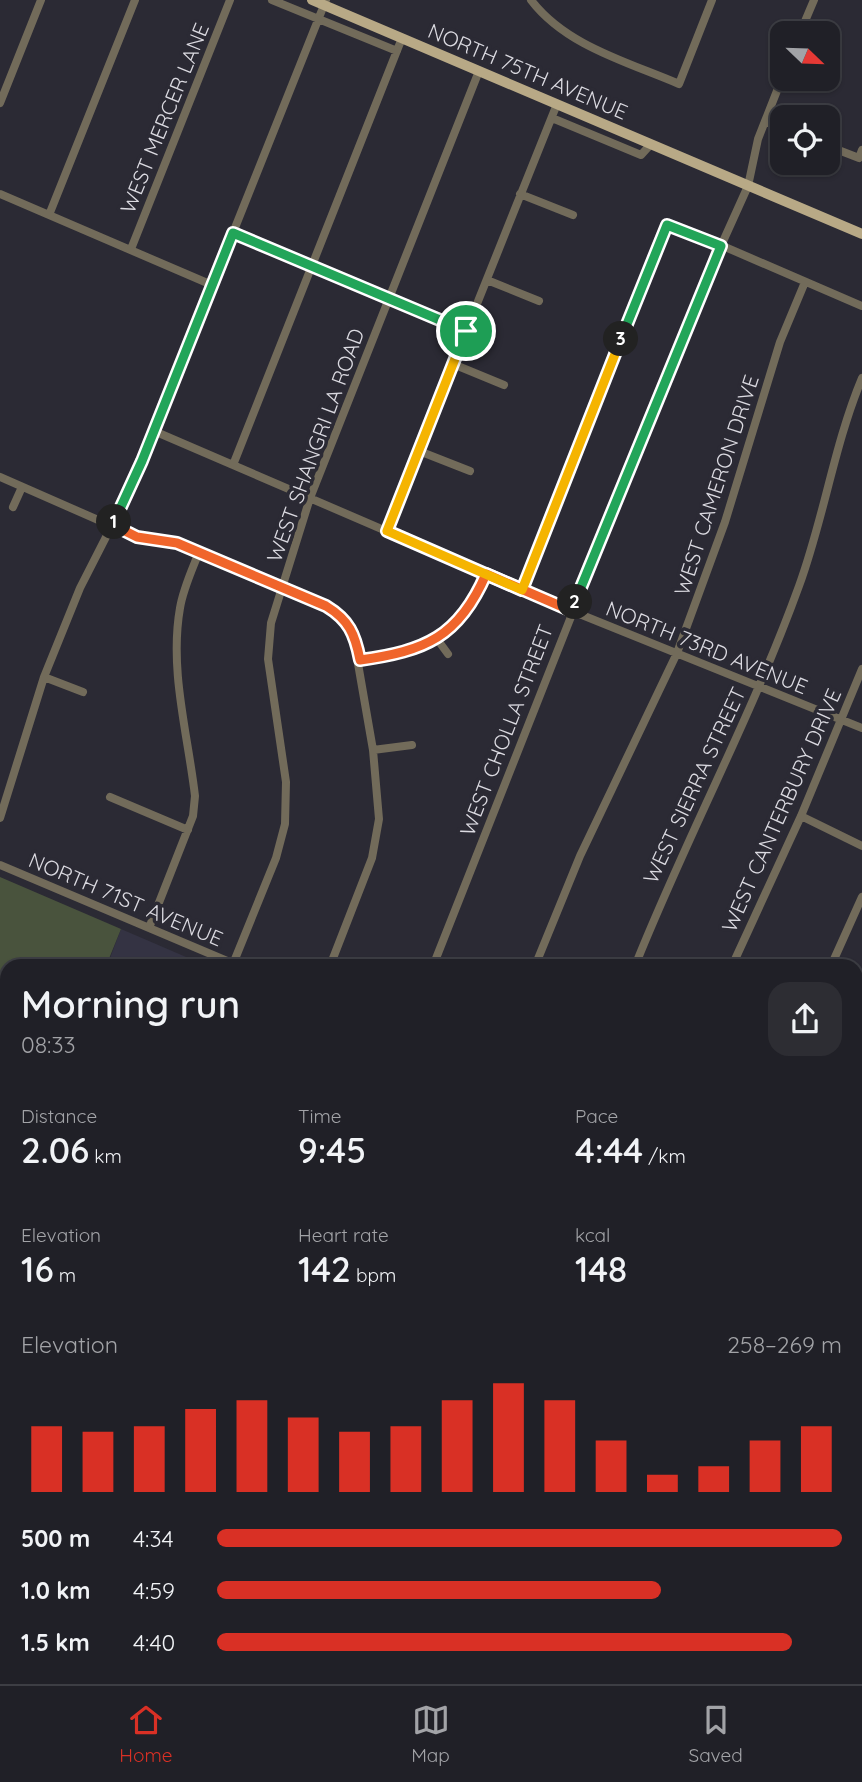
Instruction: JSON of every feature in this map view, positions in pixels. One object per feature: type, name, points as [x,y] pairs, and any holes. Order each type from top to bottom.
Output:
[{"type":"main road","name":"NORTH 75TH AVENUE","points":[[312,0],[325,3],[862,234]]},
{"type":"street","points":[[0,103],[41,0]]},
{"type":"street","points":[[49,215],[135,0]]},
{"type":"street","name":"WEST MERCER LANE","points":[[131,249],[230,0]]},
{"type":"street","name":"NORTH 75TH AVENUE","points":[[272,0],[397,51]]},
{"type":"street","points":[[531,0],[546,17],[574,38],[679,84],[712,0]]},
{"type":"street","points":[[805,21],[814,0]]},
{"type":"street","points":[[0,818],[44,677],[80,588],[113,525],[154,431],[325,3]]},
{"type":"street","points":[[233,465],[402,38]]},
{"type":"street","name":"WEST SHANGRI LA ROAD","points":[[238,959],[276,858],[285,824],[286,782],[267,647],[281,587],[310,498],[479,71]]},
{"type":"street","name":"WEST CHOLLA STREET","points":[[436,959],[572,611],[748,186],[765,121],[777,91]]},
{"type":"street","points":[[387,531],[557,104]]},
{"type":"street","name":"NORTH 75TH AVENUE","points":[[552,118],[641,155],[651,145]]},
{"type":"street","points":[[765,121],[770,123]]},
{"type":"street","points":[[840,149],[860,154]]},
{"type":"street","points":[[0,194],[212,285]]},
{"type":"street","points":[[520,194],[573,215]]},
{"type":"street","points":[[522,590],[667,225],[862,306]]},
{"type":"street","points":[[233,233],[466,331]]},
{"type":"street","points":[[487,280],[539,301]]},
{"type":"street","name":"WEST CAMERON DRIVE","points":[[538,959],[580,856],[677,653],[725,522],[780,342],[805,282]]},
{"type":"street","points":[[453,364],[504,385]]},
{"type":"street","name":"WEST SIERRA STREET","points":[[638,959],[662,897],[759,686],[800,585],[862,378]]},
{"type":"street","name":"NORTH 73RD AVENUE","points":[[154,431],[572,611],[862,728]]},
{"type":"street","points":[[419,451],[470,471]]},
{"type":"street","points":[[0,477],[137,537],[177,543],[326,606],[342,616],[352,629],[360,660],[380,808],[372,858],[333,959]]},
{"type":"street","points":[[13,507],[22,486]]},
{"type":"street","points":[[149,928],[188,830],[195,796],[177,668],[177,636],[183,596],[199,552]]},
{"type":"street","points":[[360,660],[399,654],[437,639],[467,611],[486,574]]},
{"type":"street","points":[[437,639],[448,654]]},
{"type":"street","name":"WEST CANTERBURY DRIVE","points":[[735,959],[802,816],[862,669]]},
{"type":"street","points":[[44,677],[82,692]]},
{"type":"street","points":[[373,750],[412,745]]},
{"type":"street","points":[[110,797],[188,830]]},
{"type":"street","points":[[802,816],[862,846]]},
{"type":"street","name":"NORTH 71ST AVENUE","points":[[0,865],[222,959]]},
{"type":"street","points":[[834,959],[862,897]]},
{"type":"shaded area","points":[[121,929],[191,959],[110,959]]},
{"type":"green space","points":[[0,877],[121,929],[109,959],[0,959]]},
{"type":"route","points":[[466,331],[233,233],[131,488],[113,525],[137,537],[177,543],[326,606],[342,616],[352,629],[360,660],[399,654],[437,639],[467,611],[477,594],[486,574],[503,582],[572,611],[693,308],[721,246],[674,225],[667,225],[663,232],[522,590],[387,531],[466,331]]}]
